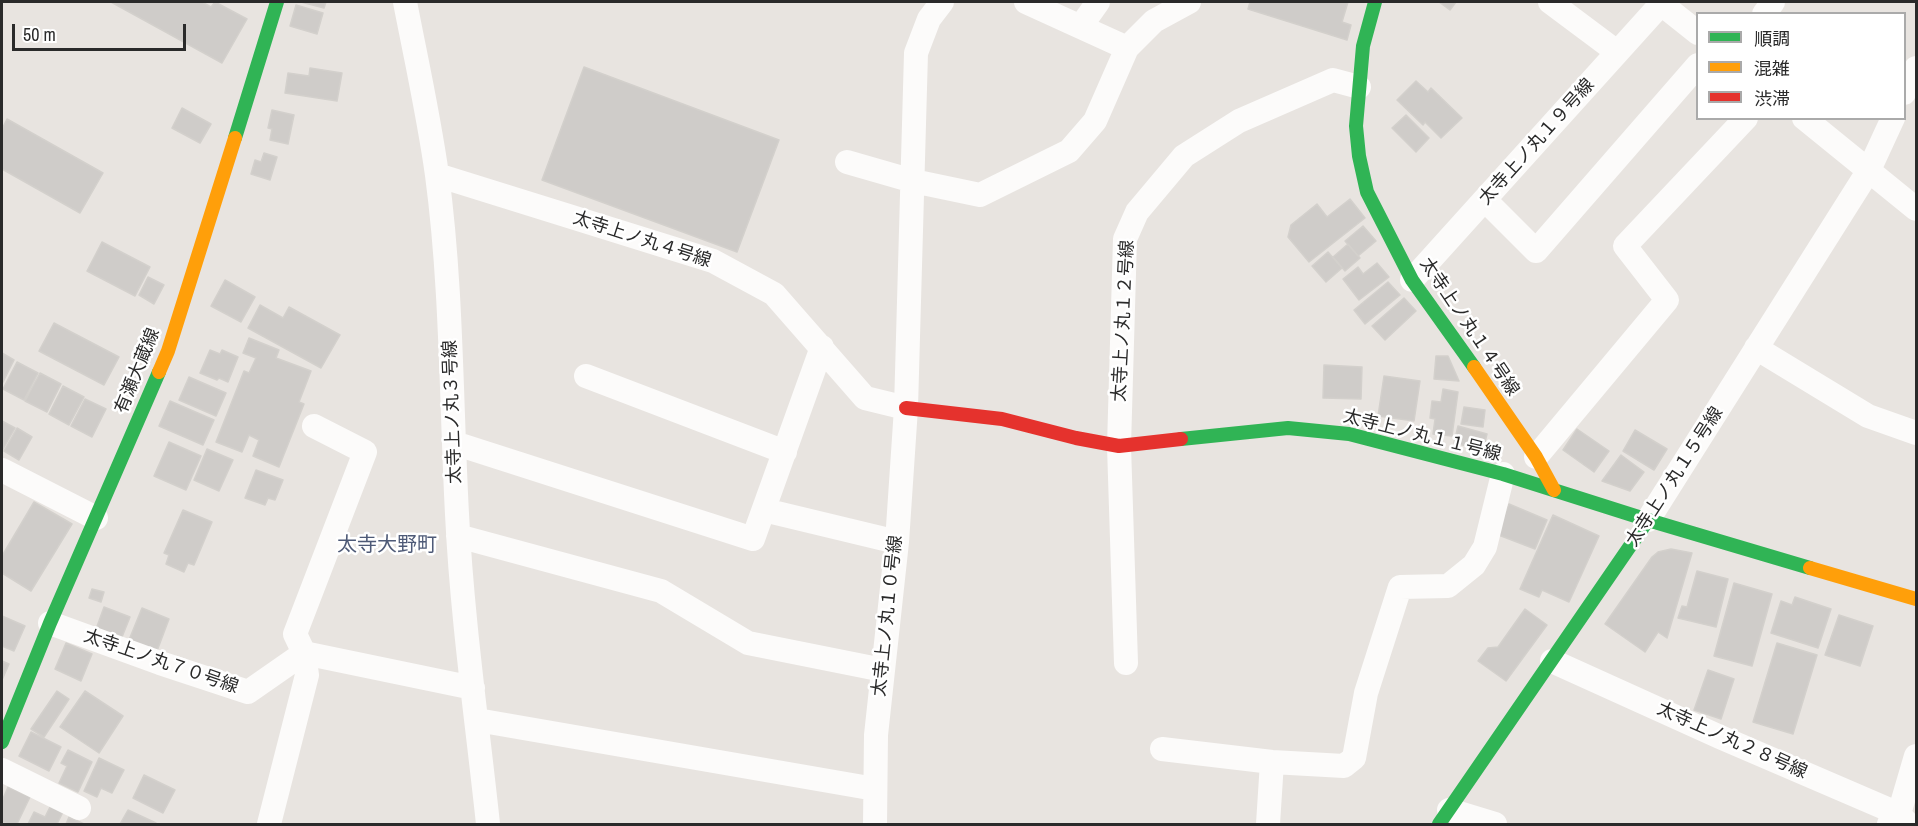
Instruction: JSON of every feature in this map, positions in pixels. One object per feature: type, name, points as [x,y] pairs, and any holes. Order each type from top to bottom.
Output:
[{"type":"street","name":"有瀬大蔵線","points":[[2,742],[50,623],[168,351],[277,2]]},
{"type":"street","name":"太寺上ノ丸３号線","points":[[405,2],[436,175],[450,336],[458,536],[488,825]]},
{"type":"street","name":"太寺上ノ丸１０号線","points":[[875,825],[876,735],[897,542],[906,408],[916,53],[929,19],[942,2]]},
{"type":"street","points":[[1026,2],[1127,48]]},
{"type":"street","points":[[1081,26],[1098,2]]},
{"type":"street","points":[[847,162],[913,181],[980,195],[1069,151],[1095,121],[1127,48],[1154,21],[1189,2]]},
{"type":"street","name":"太寺上ノ丸１４号線","points":[[1375,2],[1364,46],[1356,126],[1359,156],[1367,192],[1412,280],[1536,457],[1554,490]]},
{"type":"street","points":[[1550,2],[1617,52]]},
{"type":"street","points":[[1660,2],[1696,31]]},
{"type":"street","name":"太寺上ノ丸１９号線","points":[[1412,280],[1660,2]]},
{"type":"street","points":[[1485,200],[1536,251],[1696,67]]},
{"type":"street","points":[[1906,91],[1917,68]]},
{"type":"street","name":"太寺上ノ丸１２号線","points":[[1126,663],[1119,446],[1125,239],[1137,212],[1184,156],[1239,121],[1333,80],[1359,87]]},
{"type":"street","points":[[1536,457],[1667,300],[1625,246],[1744,120]]},
{"type":"street","points":[[1806,120],[1917,209]]},
{"type":"street","name":"太寺上ノ丸１５号線","points":[[1444,817],[1648,520],[1869,170],[1892,120]]},
{"type":"street","name":"太寺上ノ丸４号線","points":[[436,175],[713,261],[774,294],[865,398],[906,408]]},
{"type":"street","points":[[454,443],[753,539],[822,347]]},
{"type":"street","points":[[1756,348],[1868,416],[1917,433]]},
{"type":"street","points":[[586,376],[785,452]]},
{"type":"street","name":"太寺上ノ丸１１号線","points":[[906,408],[1002,419],[1076,438],[1119,446],[1288,428],[1349,434],[1503,474],[1648,520],[1917,599]]},
{"type":"street","points":[[268,825],[307,675],[304,653],[295,634],[365,452],[314,426]]},
{"type":"street","points":[[2,470],[96,518]]},
{"type":"street","points":[[1162,748],[1272,762],[1344,766],[1354,758],[1366,693],[1400,587],[1448,586],[1474,566],[1485,547],[1503,474]]},
{"type":"street","points":[[764,510],[897,542]]},
{"type":"street","points":[[458,536],[661,591],[748,643],[883,670]]},
{"type":"street","name":"太寺上ノ丸７０号線","points":[[50,623],[248,692],[304,653]]},
{"type":"street","points":[[304,653],[473,688]]},
{"type":"street","name":"太寺上ノ丸２８号線","points":[[1552,661],[1899,821]]},
{"type":"street","points":[[477,720],[875,789]]},
{"type":"street","points":[[1899,821],[1917,756]]},
{"type":"street","points":[[1268,825],[1272,762]]},
{"type":"street","points":[[2,770],[79,808]]},
{"type":"street","points":[[1444,817],[1495,825]]},
{"type":"building","points":[[111,2],[202,2],[211,7],[215,2],[247,19],[222,63]]},
{"type":"building","points":[[301,2],[326,2],[324,8]]},
{"type":"building","points":[[1250,2],[1348,2],[1342,22],[1351,25],[1347,40],[1248,9]]},
{"type":"building","points":[[1439,2],[1456,2],[1450,10]]},
{"type":"building","points":[[296,5],[323,13],[317,34],[290,26]]},
{"type":"building","points":[[584,67],[779,140],[737,252],[542,180]]},
{"type":"building","points":[[310,68],[342,73],[337,101],[285,93],[288,73],[309,76]]},
{"type":"building","points":[[1416,81],[1428,92],[1431,88],[1462,118],[1441,138],[1425,122],[1423,125],[1397,100]]},
{"type":"building","points":[[182,108],[211,124],[200,143],[172,128]]},
{"type":"building","points":[[272,110],[294,115],[288,144],[270,140],[272,129],[268,128]]},
{"type":"building","points":[[1406,115],[1429,138],[1416,152],[1392,128]]},
{"type":"building","points":[[7,119],[103,173],[80,213],[2,169],[2,129]]},
{"type":"building","points":[[264,153],[277,157],[270,180],[251,174],[255,160],[261,162]]},
{"type":"building","points":[[1350,199],[1365,218],[1309,262],[1288,237],[1291,225],[1317,204],[1327,217]]},
{"type":"building","points":[[1363,226],[1376,241],[1358,256],[1345,241]]},
{"type":"building","points":[[102,242],[150,267],[135,296],[87,271]]},
{"type":"building","points":[[1348,244],[1360,258],[1345,271],[1333,257]]},
{"type":"building","points":[[1328,252],[1342,268],[1326,282],[1312,266]]},
{"type":"building","points":[[1377,263],[1389,277],[1359,300],[1343,279],[1358,267],[1363,274]]},
{"type":"building","points":[[148,277],[164,285],[154,304],[139,295]]},
{"type":"building","points":[[225,280],[255,297],[241,322],[211,306]]},
{"type":"building","points":[[1388,282],[1400,295],[1365,324],[1354,310]]},
{"type":"building","points":[[1404,298],[1416,311],[1385,340],[1372,326]]},
{"type":"building","points":[[260,305],[283,318],[289,307],[340,335],[321,368],[248,328]]},
{"type":"building","points":[[54,323],[119,357],[104,385],[39,351]]},
{"type":"building","points":[[249,338],[279,350],[276,358],[311,371],[299,402],[304,404],[279,467],[253,456],[259,440],[249,435],[242,452],[216,442],[244,371],[249,373],[256,358],[243,353]]},
{"type":"building","points":[[210,350],[220,354],[222,350],[238,357],[228,382],[200,373]]},
{"type":"building","points":[[2,353],[14,360],[2,384]]},
{"type":"building","points":[[1436,356],[1448,356],[1459,381],[1434,379]]},
{"type":"building","points":[[17,362],[38,373],[24,400],[3,389]]},
{"type":"building","points":[[1324,365],[1362,367],[1361,399],[1323,398]]},
{"type":"building","points":[[40,373],[61,384],[47,412],[25,401]]},
{"type":"building","points":[[1384,376],[1420,381],[1414,421],[1378,416]]},
{"type":"building","points":[[189,377],[226,393],[216,416],[179,400]]},
{"type":"building","points":[[63,386],[84,397],[69,425],[49,414]]},
{"type":"building","points":[[1443,389],[1458,392],[1452,436],[1433,434],[1435,419],[1430,418],[1432,401],[1441,402]]},
{"type":"building","points":[[85,399],[106,409],[92,437],[71,426]]},
{"type":"building","points":[[170,401],[214,420],[203,445],[159,426]]},
{"type":"building","points":[[1464,407],[1485,410],[1483,427],[1461,424]]},
{"type":"building","points":[[2,421],[15,428],[2,451]]},
{"type":"building","points":[[1458,426],[1487,434],[1483,450],[1454,443]]},
{"type":"building","points":[[17,428],[32,437],[19,460],[4,451]]},
{"type":"building","points":[[1577,429],[1609,451],[1594,472],[1563,450]]},
{"type":"building","points":[[1635,430],[1667,449],[1654,470],[1623,451]]},
{"type":"building","points":[[169,442],[201,456],[186,490],[154,476]]},
{"type":"building","points":[[207,449],[233,460],[219,491],[194,480]]},
{"type":"building","points":[[1621,455],[1644,472],[1630,491],[1602,481]]},
{"type":"building","points":[[256,470],[283,480],[275,500],[268,498],[265,505],[245,498]]},
{"type":"building","points":[[34,502],[72,524],[31,591],[2,573],[2,556]]},
{"type":"building","points":[[1509,504],[1547,520],[1535,549],[1496,534]]},
{"type":"building","points":[[183,510],[212,522],[194,565],[188,563],[184,572],[166,564],[169,555],[164,553]]},
{"type":"building","points":[[1553,515],[1599,536],[1569,602],[1542,590],[1539,597],[1520,589]]},
{"type":"building","points":[[1671,549],[1692,553],[1667,638],[1658,632],[1645,652],[1605,624],[1652,557],[1658,552]]},
{"type":"building","points":[[1697,571],[1728,579],[1716,627],[1678,618],[1682,606],[1687,607]]},
{"type":"building","points":[[1734,583],[1772,594],[1752,666],[1714,656]]},
{"type":"building","points":[[92,589],[104,592],[101,602],[89,598]]},
{"type":"building","points":[[1795,597],[1831,609],[1818,648],[1771,633],[1781,601],[1792,605]]},
{"type":"building","points":[[104,607],[130,617],[120,642],[95,632]]},
{"type":"building","points":[[142,608],[169,619],[157,651],[129,640]]},
{"type":"building","points":[[1525,609],[1547,625],[1506,681],[1478,661],[1488,648],[1498,647]]},
{"type":"building","points":[[1839,615],[1873,626],[1860,666],[1825,655]]},
{"type":"building","points":[[2,616],[25,626],[14,651],[2,646]]},
{"type":"building","points":[[66,643],[92,654],[81,681],[55,669]]},
{"type":"building","points":[[1777,643],[1817,655],[1793,734],[1753,722]]},
{"type":"building","points":[[2,661],[9,664],[2,680]]},
{"type":"building","points":[[1708,670],[1734,679],[1721,719],[1694,710]]},
{"type":"building","points":[[57,691],[69,699],[44,737],[31,729]]},
{"type":"building","points":[[85,691],[123,716],[99,753],[60,727]]},
{"type":"building","points":[[31,732],[61,747],[49,771],[19,756]]},
{"type":"building","points":[[68,750],[92,762],[78,792],[59,783],[67,766],[61,763]]},
{"type":"building","points":[[99,758],[124,770],[112,793],[101,788],[97,797],[84,791]]},
{"type":"building","points":[[144,775],[175,790],[163,813],[133,798]]},
{"type":"building","points":[[8,787],[30,797],[17,824],[2,822],[2,801]]},
{"type":"building","points":[[51,805],[64,810],[57,824],[28,824],[34,812],[45,817]]},
{"type":"building","points":[[128,810],[156,823],[120,824]]},
{"type":"building","points":[[69,817],[84,824],[66,824]]},
{"type":"traffic: fast","points":[[235,138],[277,2]]},
{"type":"traffic: fast","points":[[1375,2],[1363,46],[1356,126],[1359,156],[1367,192],[1412,280],[1474,367]]},
{"type":"traffic: fast","points":[[2,742],[50,623],[159,372]]},
{"type":"traffic: fast","points":[[1181,439],[1288,428],[1349,434],[1503,474],[1810,568]]},
{"type":"traffic: fast","points":[[1439,824],[1648,520]]},
{"type":"traffic: slow","points":[[159,372],[168,351],[235,138]]},
{"type":"traffic: slow","points":[[1474,367],[1536,457],[1554,490]]},
{"type":"traffic: slow","points":[[1810,568],[1916,599]]},
{"type":"traffic: jam","points":[[906,408],[1002,419],[1076,438],[1119,446],[1181,439]]},
{"type":"district","name":"太寺大野町","points":[[387,546]]}]
